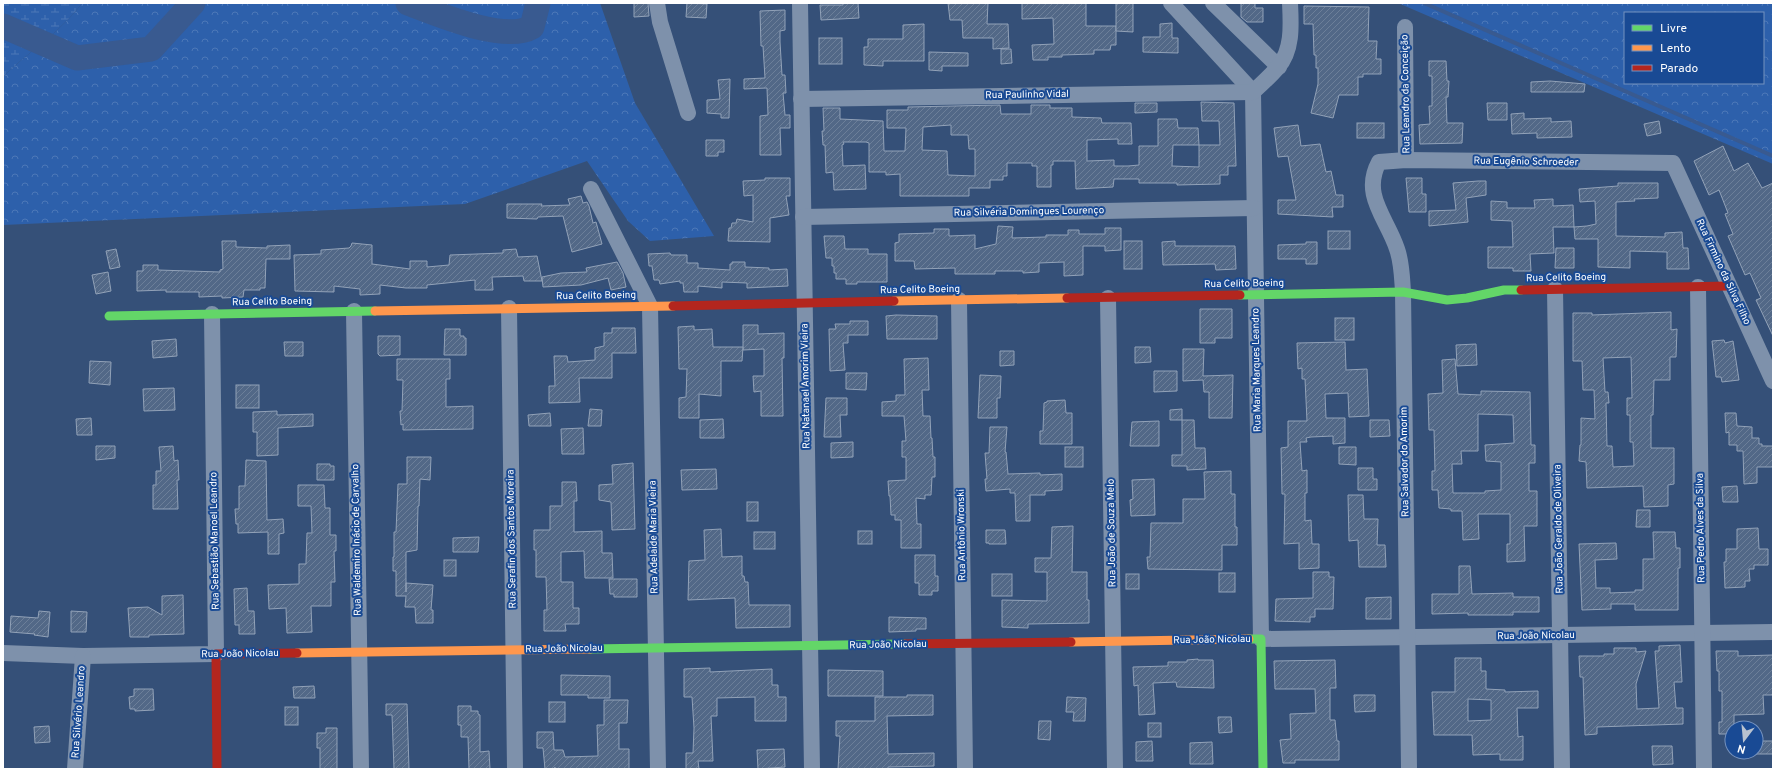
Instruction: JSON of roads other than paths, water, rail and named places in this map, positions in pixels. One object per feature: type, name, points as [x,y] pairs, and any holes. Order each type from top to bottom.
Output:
[{"type":"street","points":[[657,3],[660,22],[688,113]]},
{"type":"street","name":"Rua Natanael Amorim Vieira","points":[[800,3],[812,769]]},
{"type":"street","points":[[1171,3],[1253,92],[1279,67],[1286,54],[1290,40],[1290,3]]},
{"type":"street","points":[[1213,3],[1279,67]]},
{"type":"street","name":"Rua Leandro da Conceição","points":[[1405,27],[1406,160]]},
{"type":"street","name":"Rua Paulinho Vidal","points":[[801,99],[1253,92]]},
{"type":"street","name":"Rua Maria Marques Leandro","points":[[1253,92],[1262,769]]},
{"type":"street","name":"Rua Eugênio Schroeder","points":[[1379,162],[1406,160],[1673,163]]},
{"type":"street","name":"Rua Salvador do Amorim","points":[[1379,162],[1374,172],[1372,185],[1375,202],[1398,250],[1401,270],[1409,769]]},
{"type":"street","name":"Rua Firmino da Silva Filho","points":[[1673,163],[1773,381]]},
{"type":"street","points":[[591,188],[650,306]]},
{"type":"street","name":"Rua Silvéria Domingues Lourenço","points":[[803,217],[1254,208]]},
{"type":"street","name":"Rua Celito Boeing","points":[[109,316],[1402,292],[1447,300],[1467,298],[1504,290],[1729,286]]},
{"type":"street","name":"Rua Pedro Alves da Silva","points":[[1698,287],[1704,769]]},
{"type":"street","name":"Rua João Geraldo de Oliveira","points":[[1555,289],[1562,769]]},
{"type":"street","name":"Rua João de Souza Melo","points":[[1108,298],[1115,769]]},
{"type":"street","name":"Rua Antônio Wronski","points":[[959,300],[965,769]]},
{"type":"street","name":"Rua Adelaide Maria Vieira","points":[[650,306],[658,769]]},
{"type":"street","name":"Rua Serafin dos Santos Moreira","points":[[509,308],[515,769]]},
{"type":"street","name":"Rua Waldemiro Inácio de Carvalho","points":[[354,311],[361,769]]},
{"type":"street","name":"Rua Sebastião Manoel Leandro","points":[[212,314],[217,769]]},
{"type":"street","name":"Rua João Nicolau","points":[[3,653],[83,656],[1773,632]]},
{"type":"street","name":"Rua Silvério Leandro","points":[[75,769],[83,656]]},
{"type":"waterway","points":[[3,26],[77,58],[151,49],[193,3]]},
{"type":"waterway","points":[[408,3],[453,20],[505,32],[520,31],[532,27],[538,3]]},
{"type":"waterway","points":[[1424,3],[1773,156]]}]
